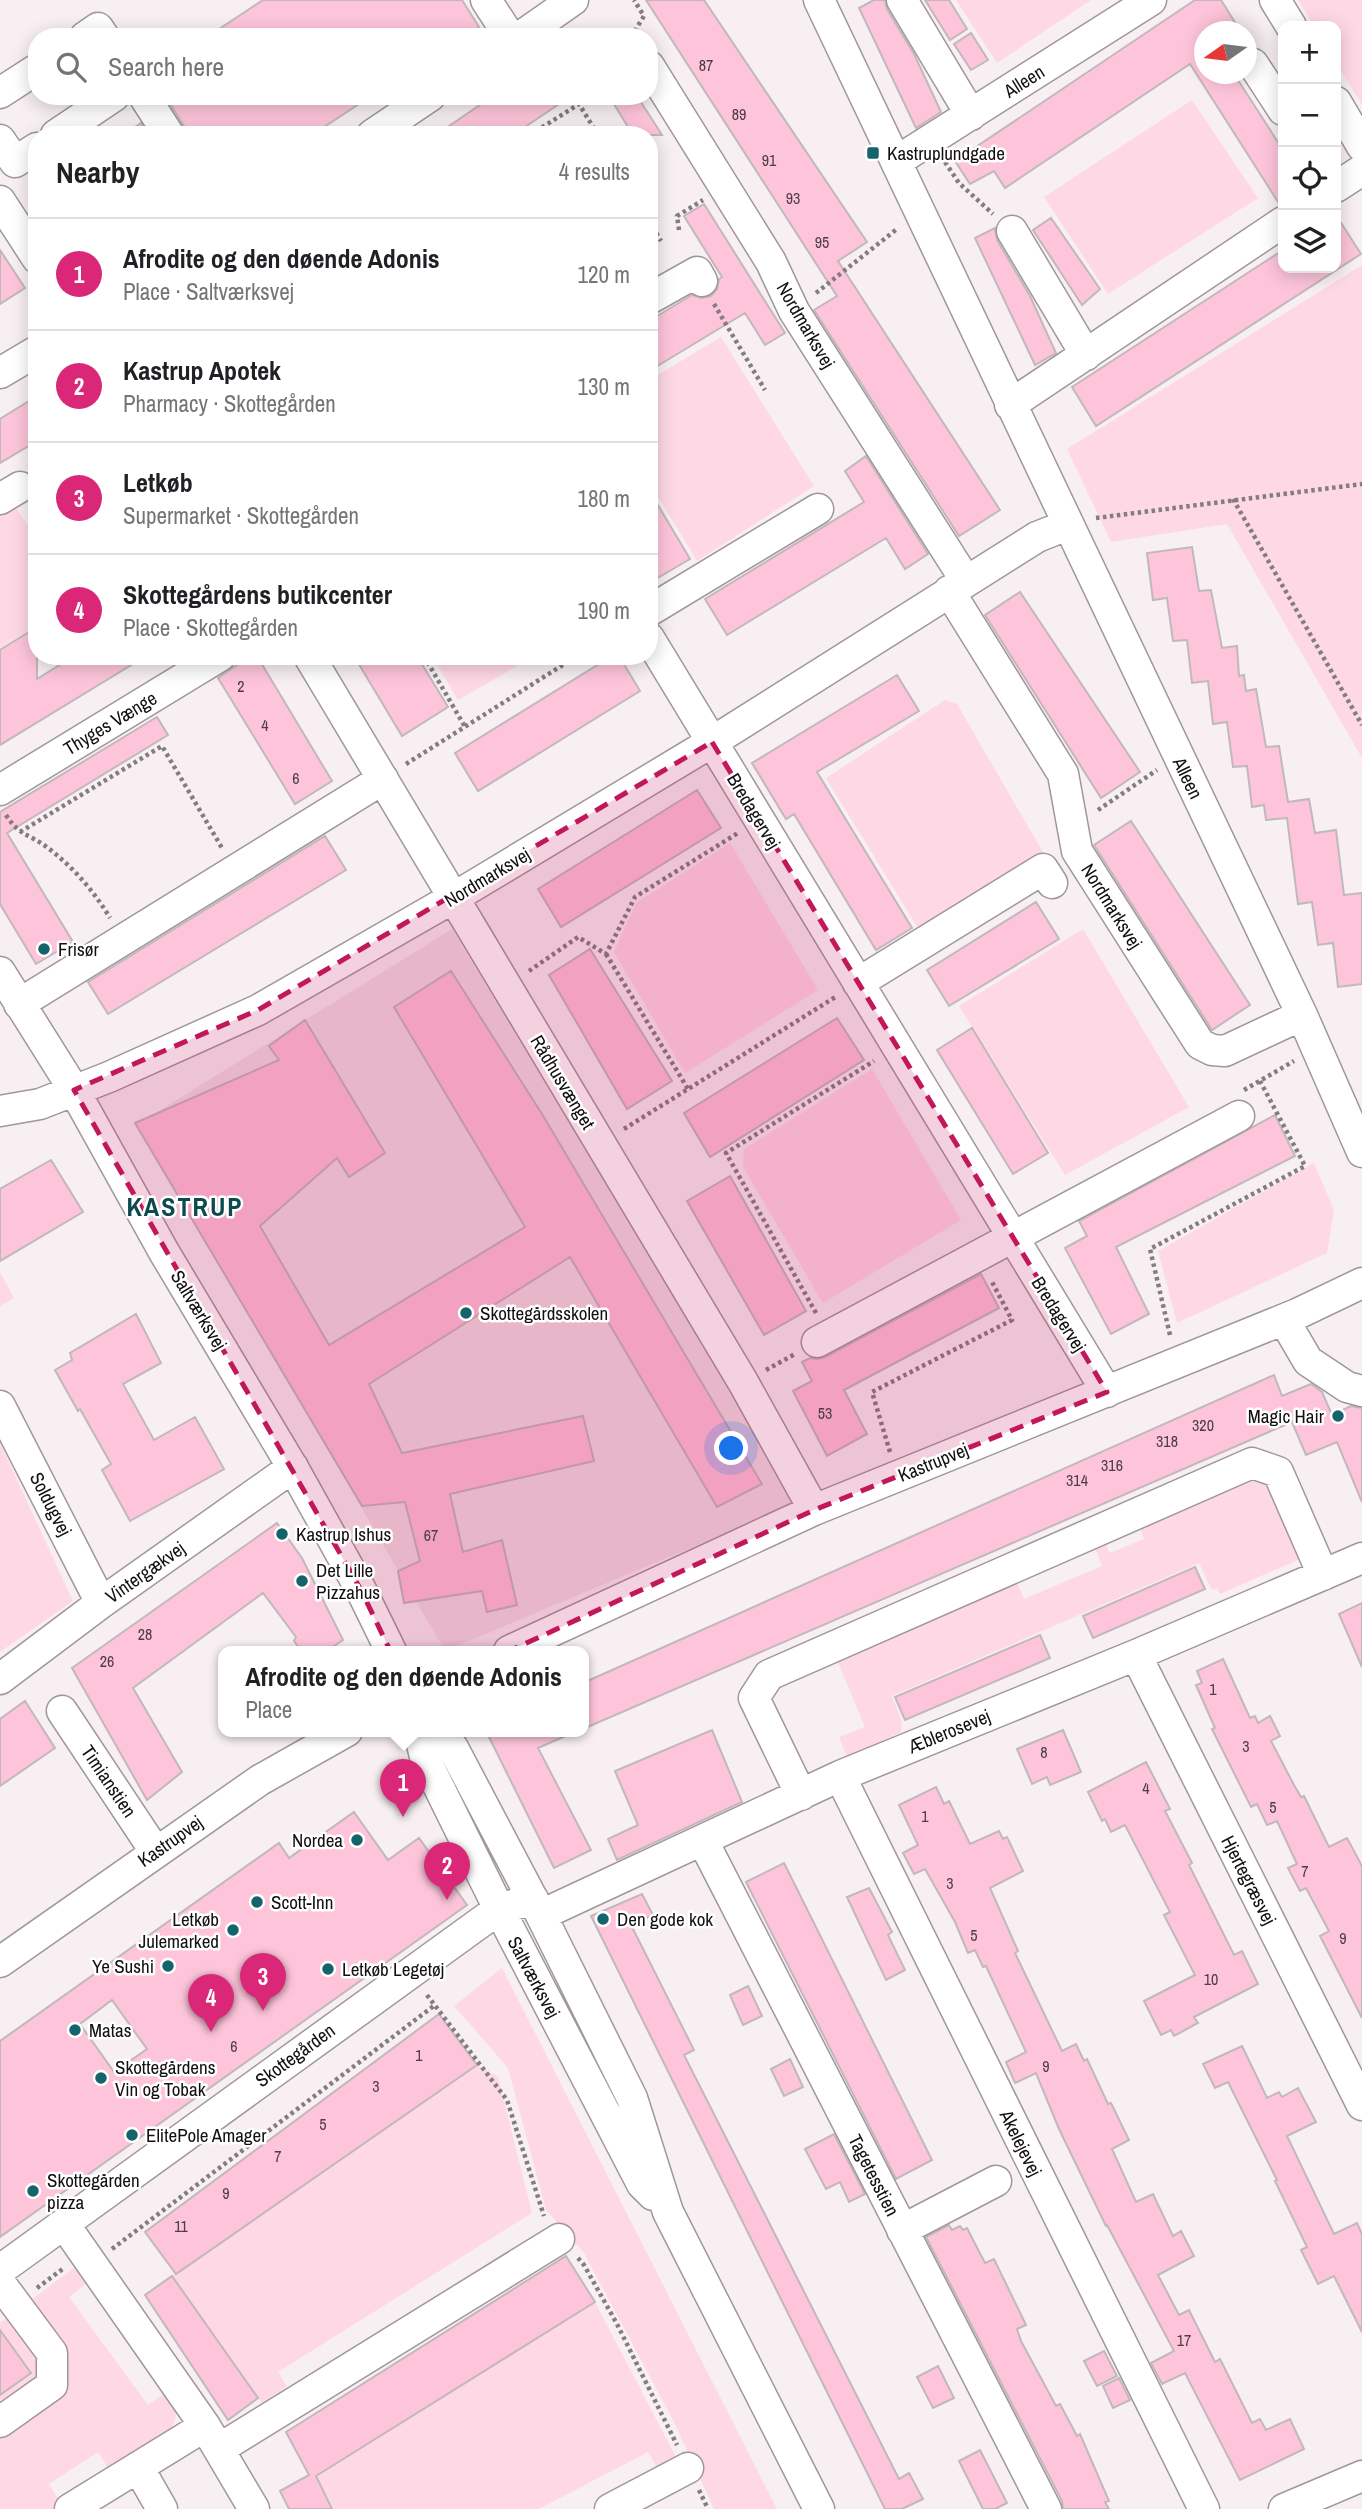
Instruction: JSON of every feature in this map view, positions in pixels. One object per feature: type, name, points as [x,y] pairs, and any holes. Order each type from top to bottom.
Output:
[{"type":"street","points":[[486,0],[504,28]]},
{"type":"street","points":[[533,28],[573,0]]},
{"type":"street","name":"Alleen","points":[[819,0],[1301,1015],[1362,1152]]},
{"type":"street","points":[[902,0],[971,115]]},
{"type":"street","name":"Alleen","points":[[897,161],[1151,0]]},
{"type":"street","points":[[1275,0],[1288,21]]},
{"type":"street","points":[[1257,69],[1278,102]]},
{"type":"street","points":[[0,93],[28,75]]},
{"type":"street","name":"Nordmarksvej","points":[[658,80],[771,262],[794,312],[958,586],[1063,774],[1077,851],[1200,1044],[1212,1050],[1225,1051],[1301,1015]]},
{"type":"street","points":[[69,126],[101,105]]},
{"type":"street","points":[[150,105],[163,126]]},
{"type":"street","points":[[385,126],[417,105]]},
{"type":"street","points":[[1341,110],[1362,146]]},
{"type":"street","points":[[0,140],[15,162],[28,154]]},
{"type":"street","points":[[1341,184],[1362,170]]},
{"type":"street","points":[[0,201],[28,244]]},
{"type":"street","points":[[1010,405],[1278,225]]},
{"type":"street","points":[[1012,231],[1086,355]]},
{"type":"street","points":[[658,294],[696,272],[702,281]]},
{"type":"street","points":[[0,373],[28,356]]},
{"type":"street","points":[[658,606],[818,509]]},
{"type":"street","name":"Nordmarksvej","points":[[0,1111],[40,1104],[154,1059],[258,1010],[453,898],[712,742],[1037,537],[1067,525]]},
{"type":"street","name":"Bredagervej","points":[[658,653],[1107,1392]]},
{"type":"street","name":"Thyges Vænge","points":[[0,790],[205,665]]},
{"type":"street","name":"Rådhusvænget","points":[[314,665],[743,1382],[814,1510]]},
{"type":"street","points":[[19,1004],[383,779]]},
{"type":"street","points":[[858,983],[1043,869],[1052,883]]},
{"type":"street","name":"Saltværksvej","points":[[0,972],[74,1090],[164,1252],[293,1467],[389,1646]]},
{"type":"street","points":[[823,1339],[1239,1116]]},
{"type":"street","name":"Kastrupvej","points":[[520,1646],[814,1510],[1284,1320],[1362,1283]]},
{"type":"street","points":[[1284,1320],[1308,1361],[1347,1387],[1362,1391]]},
{"type":"street","name":"Soldugvej","points":[[0,1406],[101,1603]]},
{"type":"street","points":[[801,1795],[754,1698],[769,1675],[1252,1463],[1278,1472],[1322,1575]]},
{"type":"street","name":"Vintergækvej","points":[[0,1679],[101,1603],[293,1467]]},
{"type":"street","name":"Æblerosevej","points":[[537,1907],[703,1841],[840,1776],[1136,1655],[1362,1558]]},
{"type":"street","name":"Hjertegræsvej","points":[[1136,1655],[1362,2105]]},
{"type":"street","name":"Timianstien","points":[[62,1711],[155,1851]]},
{"type":"street","name":"Kastrupvej","points":[[0,1962],[260,1780],[336,1737]]},
{"type":"street","name":"Saltværksvej","points":[[420,1737],[426,1761],[499,1909],[642,2184],[668,2212]]},
{"type":"street","name":"Saltværksvej","points":[[445,1737],[453,1748],[537,1907],[632,2098],[668,2212],[819,2509]]},
{"type":"street","name":"Akelejevej","points":[[840,1776],[1204,2509]]},
{"type":"street","name":"Tagetesstien","points":[[703,1841],[1046,2509]]},
{"type":"street","name":"Skottegården","points":[[0,2270],[499,1909],[537,1907]]},
{"type":"street","points":[[902,2230],[996,2181]]},
{"type":"street","points":[[64,2224],[212,2437],[254,2509]]},
{"type":"street","points":[[70,2509],[138,2467],[212,2437],[559,2239]]},
{"type":"street","points":[[0,2422],[52,2385],[52,2353],[8,2293]]},
{"type":"street","points":[[138,2467],[162,2509]]},
{"type":"street","points":[[610,2509],[688,2469]]},
{"type":"street","points":[[1284,2509],[1362,2476]]},
{"type":"path","points":[[634,0],[644,16],[637,28]]},
{"type":"path","points":[[544,126],[577,105]]},
{"type":"path","points":[[580,105],[592,126]]},
{"type":"path","points":[[930,140],[959,183],[1012,231]]},
{"type":"path","points":[[679,230],[677,216],[724,186]]},
{"type":"path","points":[[794,312],[919,211]]},
{"type":"path","points":[[658,236],[661,241]]},
{"type":"path","points":[[702,281],[765,390]]},
{"type":"path","points":[[1067,525],[1102,516],[1362,484]]},
{"type":"path","points":[[1233,499],[1362,724]]},
{"type":"path","points":[[429,665],[465,727]]},
{"type":"path","points":[[383,779],[563,665]]},
{"type":"path","points":[[20,832],[162,746],[235,870]]},
{"type":"path","points":[[1074,826],[1177,756]]},
{"type":"path","points":[[0,805],[14,828],[46,846],[72,867],[102,904],[123,939]]},
{"type":"path","points":[[606,954],[635,897],[759,820]]},
{"type":"path","points":[[506,986],[578,937],[606,954],[688,1089]]},
{"type":"path","points":[[601,1144],[858,983]]},
{"type":"path","points":[[743,1382],[823,1339],[726,1153],[897,1047]]},
{"type":"path","points":[[1239,1116],[1232,1097],[1316,1048]]},
{"type":"path","points":[[1177,1363],[1150,1249],[1305,1166],[1260,1081]]},
{"type":"path","points":[[898,1476],[872,1392],[1012,1320],[978,1255]]},
{"type":"path","points":[[8,2293],[88,2258],[436,2006]]},
{"type":"highlighted area","points":[[712,742],[1107,1392],[814,1510],[412,1696],[361,1590],[74,1090],[258,1010]]},
{"type":"shaded area","points":[[956,0],[1091,0],[997,63]]},
{"type":"shaded area","points":[[1298,0],[1362,0],[1362,105],[1341,70],[1341,21],[1311,21]]},
{"type":"shaded area","points":[[1192,100],[1258,198],[1108,294],[1044,197]]},
{"type":"shaded area","points":[[1362,265],[1362,758],[1227,524],[1111,542],[1067,449]]},
{"type":"shaded area","points":[[721,337],[814,486],[697,561],[658,497],[658,375]]},
{"type":"shaded area","points":[[13,503],[28,526],[28,631],[0,648],[0,511]]},
{"type":"shaded area","points":[[437,665],[518,665],[458,700]]},
{"type":"shaded area","points":[[945,700],[957,704],[1044,854],[919,930],[826,778]]},
{"type":"shaded area","points":[[730,843],[818,990],[685,1073],[614,952],[636,903]]},
{"type":"shaded area","name":"Skottegårdsskolen","points":[[452,929],[798,1503],[457,1646],[442,1646],[138,1124]]},
{"type":"shaded area","points":[[1083,929],[1189,1107],[1065,1175],[959,1006]]},
{"type":"shaded area","points":[[872,1069],[961,1220],[823,1303],[743,1167],[744,1149]]},
{"type":"shaded area","points":[[1314,1163],[1334,1210],[1327,1253],[1177,1323],[1158,1251]]},
{"type":"shaded area","points":[[0,1272],[14,1298],[0,1306]]},
{"type":"shaded area","points":[[0,1443],[73,1601],[0,1652]]},
{"type":"shaded area","points":[[1246,1477],[1260,1477],[1272,1485],[1300,1552],[1298,1560],[1220,1594],[1217,1588],[1212,1590],[1199,1563],[892,1696],[902,1722],[901,1732],[847,1757],[839,1737],[865,1727],[836,1658],[1015,1578],[1024,1599],[1102,1566],[1094,1545],[1104,1540],[1110,1553],[1144,1539],[1138,1523]]},
{"type":"shaded area","points":[[502,1968],[777,2509],[714,2509],[674,2422],[584,2253],[546,2210],[508,2068],[454,2006]]},
{"type":"shaded area","points":[[477,2065],[498,2077],[532,2213],[278,2372],[287,2386],[262,2403],[172,2276]]},
{"type":"shaded area","points":[[74,2268],[88,2282],[69,2297],[148,2405],[168,2391],[176,2410],[174,2422],[161,2439],[110,2471],[98,2452],[49,2484],[61,2504],[53,2509],[0,2509],[0,2395],[30,2373],[0,2330],[0,2323]]},
{"type":"shaded area","points":[[595,2302],[678,2461],[659,2471],[648,2452],[539,2509],[332,2509],[316,2476]]},
{"type":"building","points":[[263,0],[462,0],[479,27],[477,28],[221,28]]},
{"type":"building","points":[[646,0],[704,0],[867,242],[838,261],[1000,510],[959,536],[814,310],[837,296]]},
{"type":"building","points":[[874,0],[885,0],[887,9],[914,54],[941,112],[916,128],[859,8]]},
{"type":"building","points":[[925,0],[949,0],[967,29],[950,40]]},
{"type":"building","points":[[1195,0],[1221,0],[1234,21],[1194,21],[1194,70],[1190,64],[1005,188],[994,171],[970,184],[955,161]]},
{"type":"building","points":[[971,33],[988,60],[971,70],[954,44]]},
{"type":"building","points":[[1203,84],[1240,84],[1278,142],[1278,202]]},
{"type":"building","points":[[171,105],[357,105],[326,126],[184,126]]},
{"type":"building","points":[[480,105],[558,105],[526,126],[449,126]]},
{"type":"building","points":[[615,105],[643,105],[656,126],[627,126]]},
{"type":"building","points":[[704,204],[785,333],[765,345],[745,313],[658,366],[658,316],[692,295],[701,298],[711,296],[722,277],[684,216]]},
{"type":"building","points":[[1051,218],[1100,289],[1082,305],[1033,230]]},
{"type":"building","points":[[1341,223],[1361,254],[1341,267]]},
{"type":"building","points":[[995,228],[997,240],[1030,296],[1056,353],[1035,365],[975,238]]},
{"type":"building","points":[[0,250],[25,288],[0,304]]},
{"type":"building","points":[[1278,253],[1278,273],[1332,273],[1096,426],[1072,387]]},
{"type":"building","points":[[28,402],[28,446],[0,463],[0,419]]},
{"type":"building","points":[[866,456],[928,554],[905,569],[886,538],[727,635],[705,599],[864,502],[845,471]]},
{"type":"building","points":[[658,505],[690,559],[658,578]]},
{"type":"building","points":[[1192,547],[1199,591],[1211,590],[1222,648],[1237,646],[1239,676],[1244,675],[1246,691],[1256,689],[1266,747],[1279,746],[1288,802],[1309,799],[1315,833],[1336,830],[1344,895],[1362,893],[1362,984],[1338,987],[1333,943],[1318,945],[1312,902],[1298,904],[1287,818],[1266,820],[1264,805],[1252,807],[1247,766],[1233,767],[1227,722],[1213,724],[1208,681],[1192,683],[1187,640],[1173,641],[1167,598],[1153,600],[1147,553]]},
{"type":"building","points":[[1020,592],[1140,772],[1101,798],[985,615]]},
{"type":"building","points":[[28,633],[28,665],[37,665],[37,679],[60,665],[131,665],[0,745],[0,650]]},
{"type":"building","points":[[237,665],[262,665],[332,781],[295,804],[218,678]]},
{"type":"building","points":[[359,665],[422,665],[448,707],[402,736]]},
{"type":"building","points":[[597,665],[624,665],[640,691],[478,791],[455,753]]},
{"type":"building","points":[[897,675],[919,711],[817,772],[912,928],[876,950],[794,814],[786,819],[752,763]]},
{"type":"building","points":[[157,717],[168,735],[7,833],[73,942],[36,964],[0,904],[0,812]]},
{"type":"building","points":[[697,790],[721,828],[561,927],[538,889]]},
{"type":"building","points":[[1131,821],[1250,1005],[1212,1030],[1094,845]]},
{"type":"building","points":[[325,836],[346,870],[108,1014],[88,982]]},
{"type":"building","points":[[1036,902],[1059,939],[949,1006],[927,970]]},
{"type":"building","points":[[590,949],[672,1081],[627,1109],[549,975]]},
{"type":"building","points":[[451,971],[542,1114],[762,1484],[717,1507],[570,1257],[369,1384],[402,1453],[583,1416],[594,1461],[450,1494],[463,1552],[502,1540],[517,1605],[487,1612],[482,1591],[404,1603],[398,1571],[420,1561],[405,1502],[362,1506],[135,1123],[279,1060],[269,1046],[305,1020],[385,1153],[349,1177],[337,1158],[260,1226],[329,1345],[525,1227],[394,1007]]},
{"type":"building","points":[[837,1018],[864,1060],[710,1157],[684,1113]]},
{"type":"building","points":[[972,1028],[1048,1153],[1013,1174],[937,1050]]},
{"type":"building","points":[[1275,1115],[1295,1156],[1116,1247],[1149,1314],[1111,1334],[1065,1248],[1087,1236],[1079,1221]]},
{"type":"building","points":[[51,1160],[83,1212],[0,1261],[0,1189]]},
{"type":"building","points":[[730,1176],[806,1311],[764,1335],[687,1201]]},
{"type":"building","points":[[981,1274],[999,1308],[844,1390],[867,1434],[827,1456],[793,1391],[812,1381],[802,1362],[810,1358],[825,1357]]},
{"type":"building","points":[[136,1314],[161,1363],[123,1384],[154,1440],[195,1417],[224,1469],[130,1521],[102,1470],[111,1464],[55,1370],[72,1360],[70,1353]]},
{"type":"building","points":[[1274,1375],[1282,1396],[1311,1384],[1322,1392],[1332,1415],[1351,1406],[1362,1408],[1362,1502],[1337,1442],[1306,1455],[1292,1422],[589,1726],[589,1680]]},
{"type":"building","points":[[277,1523],[302,1558],[343,1640],[334,1646],[298,1646],[294,1641],[296,1637],[263,1593],[133,1688],[182,1772],[147,1800],[72,1668]]},
{"type":"building","points":[[1195,1567],[1205,1589],[1093,1638],[1083,1616]]},
{"type":"building","points":[[1362,1603],[1362,1667],[1339,1614]]},
{"type":"building","points":[[1040,1635],[1050,1658],[905,1720],[895,1697]]},
{"type":"building","points":[[1223,1659],[1250,1718],[1255,1716],[1258,1723],[1270,1716],[1280,1736],[1271,1741],[1301,1797],[1304,1796],[1329,1847],[1347,1838],[1362,1866],[1362,2018],[1320,1936],[1329,1931],[1306,1888],[1300,1891],[1288,1868],[1297,1864],[1277,1821],[1267,1825],[1257,1804],[1251,1807],[1212,1729],[1215,1728],[1196,1685],[1202,1683],[1197,1671]]},
{"type":"building","points":[[25,1701],[55,1748],[0,1786],[0,1719]]},
{"type":"building","points":[[712,1730],[742,1802],[617,1860],[608,1839],[638,1825],[615,1771]]},
{"type":"building","points":[[1063,1730],[1081,1772],[1050,1785],[1047,1777],[1032,1784],[1017,1749]]},
{"type":"building","points":[[489,1737],[563,1737],[538,1748],[591,1850],[554,1868]]},
{"type":"building","points":[[1146,1762],[1170,1809],[1165,1811],[1192,1863],[1189,1865],[1234,1955],[1242,1951],[1258,1984],[1194,2017],[1198,2023],[1174,2036],[1171,2030],[1161,2035],[1144,2001],[1195,1975],[1164,1915],[1170,1912],[1125,1825],[1111,1832],[1105,1819],[1102,1821],[1088,1792]]},
{"type":"building","points":[[936,1787],[944,1804],[949,1801],[970,1844],[999,1831],[1003,1839],[1007,1837],[1023,1871],[990,1888],[1018,1951],[1015,1953],[1062,2051],[1076,2044],[1084,2061],[1087,2059],[1129,2140],[1112,2149],[1136,2202],[1153,2194],[1173,2236],[1181,2231],[1194,2256],[1158,2275],[1179,2315],[1189,2310],[1215,2362],[1220,2359],[1252,2423],[1260,2419],[1266,2430],[1290,2419],[1304,2449],[1240,2480],[1185,2373],[1162,2384],[1151,2363],[1174,2351],[1106,2226],[1059,2129],[1036,2073],[1015,2083],[1006,2062],[1026,2052],[986,1966],[983,1967],[975,1950],[968,1953],[955,1922],[925,1869],[914,1874],[903,1853],[918,1845],[899,1805]]},
{"type":"building","points":[[354,1812],[388,1860],[419,1838],[467,1905],[0,2237],[0,2041],[279,1843],[289,1858]],"holes":[[[112,2000],[147,2049],[114,2072],[80,2024]]]},
{"type":"building","points":[[784,1863],[932,2160],[896,2179],[746,1882]]},
{"type":"building","points":[[869,1888],[892,1932],[888,1935],[905,1970],[886,1980],[847,1897]]},
{"type":"building","points":[[642,1894],[653,1915],[631,1925],[694,2050],[684,2055],[899,2479],[909,2473],[923,2499],[902,2509],[885,2509],[591,1916]]},
{"type":"building","points":[[748,1986],[762,2016],[743,2025],[730,1995]]},
{"type":"building","points":[[439,2014],[477,2065],[176,2274],[145,2232]]},
{"type":"building","points":[[1242,2046],[1267,2098],[1279,2092],[1282,2097],[1298,2088],[1316,2122],[1287,2136],[1334,2234],[1357,2223],[1362,2234],[1362,2332],[1334,2276],[1318,2284],[1301,2250],[1307,2247],[1228,2082],[1215,2088],[1203,2064]]},
{"type":"building","points":[[790,2059],[803,2087],[784,2096],[771,2069]]},
{"type":"building","points":[[834,2134],[865,2194],[849,2202],[840,2182],[826,2189],[805,2149]]},
{"type":"building","points":[[949,2225],[952,2230],[960,2226],[963,2230],[967,2228],[985,2263],[994,2259],[1026,2325],[1017,2329],[1021,2341],[1056,2406],[1060,2404],[1077,2436],[1080,2434],[1109,2501],[1105,2502],[1109,2509],[1063,2509],[1062,2501],[926,2237]]},
{"type":"building","points":[[566,2256],[595,2302],[316,2476],[332,2509],[289,2509],[280,2491],[309,2475],[286,2432]]},
{"type":"building","points":[[172,2276],[258,2398],[228,2420],[145,2295]]},
{"type":"building","points":[[0,2330],[31,2373],[0,2395]]},
{"type":"building","points":[[1104,2351],[1117,2376],[1097,2386],[1084,2361]]},
{"type":"building","points":[[938,2366],[954,2398],[933,2408],[917,2377]]},
{"type":"building","points":[[1119,2378],[1130,2400],[1113,2408],[1103,2386]]},
{"type":"building","points":[[980,2450],[1007,2503],[995,2509],[983,2509],[959,2461]]},
{"type":"place","name":"Kastruplundgade","points":[[873,153]]},
{"type":"place","name":"Frisør","points":[[44,949]]},
{"type":"place","name":"Skottegårdsskolen","points":[[466,1313]]},
{"type":"place","name":"Magic Hair","points":[[1338,1416]]},
{"type":"place","name":"Kastrup Ishus","points":[[282,1534]]},
{"type":"place","name":"Det Lille Pizzahus","points":[[302,1581]]},
{"type":"place","name":"Afrodite og den døende Adonis","points":[[403,1817]]},
{"type":"place","name":"Nordea","points":[[357,1840]]},
{"type":"place","name":"Kastrup Apotek","points":[[447,1900]]},
{"type":"place","name":"Scott-Inn","points":[[257,1902]]},
{"type":"place","name":"Den gode kok","points":[[603,1919]]},
{"type":"place","name":"Letkøb Julemarked","points":[[233,1930]]},
{"type":"place","name":"Ye Sushi","points":[[168,1966]]},
{"type":"place","name":"Letkøb Legetøj","points":[[328,1969]]},
{"type":"place","name":"Letkøb","points":[[263,2011]]},
{"type":"place","name":"Matas","points":[[75,2030]]},
{"type":"place","name":"Skottegårdens butikcenter","points":[[211,2032]]},
{"type":"place","name":"Skottegårdens Vin og Tobak","points":[[101,2078]]},
{"type":"place","name":"ElitePole Amager","points":[[132,2135]]},
{"type":"place","name":"Skottegården pizza","points":[[33,2191]]},
{"type":"district","name":"KASTRUP","points":[[185,1206]]}]
